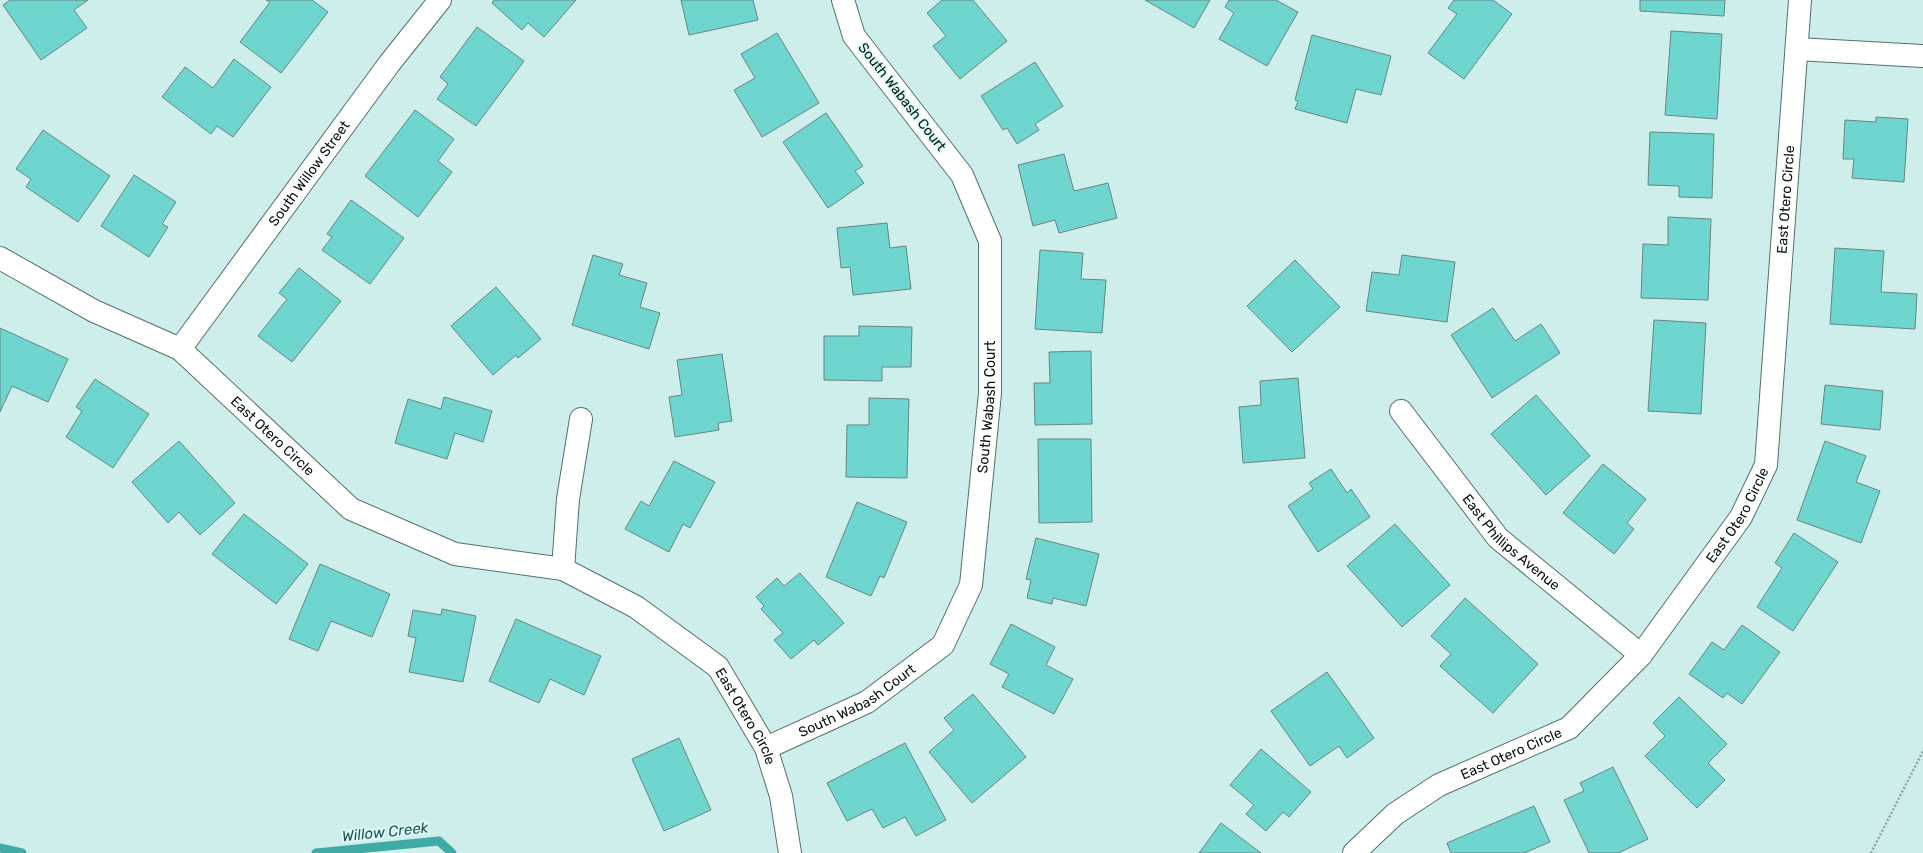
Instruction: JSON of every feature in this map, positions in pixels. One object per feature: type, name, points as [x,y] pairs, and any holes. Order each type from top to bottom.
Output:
[{"type":"street","name":"South Willow Street","points":[[180,349],[389,64],[440,0]]},
{"type":"street","name":"South Wabash Court","points":[[766,748],[867,702],[943,645],[971,585],[972,577],[990,393],[990,241],[962,175],[854,36],[843,0]]},
{"type":"street","name":"East Otero Circle","points":[[1354,853],[1395,814],[1439,785],[1569,728],[1641,655],[1741,517],[1766,465],[1800,0]]},
{"type":"street","points":[[1797,49],[1923,56]]},
{"type":"street","name":"East Otero Circle","points":[[0,258],[94,311],[180,349],[351,509],[455,554],[563,569],[636,607],[718,667],[766,748],[781,796],[790,853]]},
{"type":"street","name":"East Phillips Avenue","points":[[1401,410],[1498,538],[1641,655]]},
{"type":"street","points":[[563,569],[568,499],[581,419]]},
{"type":"path","points":[[1871,853],[1923,751]]},
{"type":"building","points":[[10,0],[88,0],[74,10],[87,28],[41,60],[3,5]]},
{"type":"building","points":[[266,0],[312,0],[328,12],[281,73],[240,42],[270,2]]},
{"type":"building","points":[[494,0],[576,0],[544,37],[528,23],[522,30],[492,3]]},
{"type":"building","points":[[681,0],[753,0],[758,20],[689,35]]},
{"type":"building","points":[[942,0],[973,0],[1007,41],[960,79],[933,46],[946,36],[927,13]]},
{"type":"building","points":[[1145,0],[1210,0],[1194,28]]},
{"type":"building","points":[[1229,0],[1276,0],[1298,12],[1267,66],[1219,39],[1234,13],[1225,7]]},
{"type":"building","points":[[1454,0],[1493,0],[1512,14],[1464,79],[1428,53],[1457,14],[1448,8]]},
{"type":"building","points":[[1640,0],[1725,0],[1724,16],[1640,11]]},
{"type":"building","points":[[477,27],[524,61],[476,126],[437,99],[448,84],[440,77]]},
{"type":"building","points":[[1671,31],[1722,34],[1717,119],[1665,115]]},
{"type":"building","points":[[777,33],[819,103],[762,137],[734,90],[755,78],[741,54]]},
{"type":"building","points":[[1312,35],[1391,56],[1381,95],[1356,89],[1347,123],[1295,109],[1298,101],[1295,100]]},
{"type":"building","points":[[234,59],[271,87],[233,137],[217,126],[211,134],[162,97],[185,67],[213,88]]},
{"type":"building","points":[[1035,62],[1063,106],[1035,124],[1039,130],[1017,144],[1007,128],[1003,130],[981,96]]},
{"type":"building","points":[[415,110],[454,139],[438,161],[452,172],[418,217],[365,176]]},
{"type":"building","points":[[826,113],[863,166],[855,171],[864,183],[828,208],[783,142]]},
{"type":"building","points":[[1876,117],[1908,119],[1904,182],[1852,178],[1854,159],[1843,159],[1845,120],[1876,122]]},
{"type":"building","points":[[43,130],[110,176],[78,222],[26,187],[31,179],[16,169]]},
{"type":"building","points":[[1650,132],[1714,134],[1712,198],[1679,197],[1679,186],[1648,185]]},
{"type":"building","points":[[1064,154],[1074,191],[1108,183],[1117,218],[1059,233],[1055,220],[1033,226],[1018,165]]},
{"type":"building","points":[[134,175],[176,202],[162,224],[168,227],[149,257],[101,226]]},
{"type":"building","points":[[351,200],[404,238],[370,284],[322,250],[332,237],[327,234]]},
{"type":"building","points":[[1668,217],[1711,219],[1708,300],[1641,298],[1643,244],[1668,245]]},
{"type":"building","points":[[887,223],[890,248],[906,246],[911,289],[853,295],[850,267],[841,268],[837,228]]},
{"type":"building","points":[[1835,248],[1884,251],[1881,292],[1917,294],[1915,329],[1830,324]]},
{"type":"building","points":[[1040,250],[1083,253],[1081,279],[1106,280],[1102,333],[1035,329]]},
{"type":"building","points":[[593,255],[623,264],[619,275],[647,283],[640,307],[660,313],[649,349],[572,325]]},
{"type":"building","points":[[1402,255],[1455,262],[1447,322],[1366,311],[1372,272],[1399,275]]},
{"type":"building","points":[[1295,260],[1340,307],[1292,352],[1247,306]]},
{"type":"building","points":[[299,268],[341,301],[292,362],[258,336],[287,299],[279,293]]},
{"type":"building","points":[[496,287],[541,339],[518,358],[516,355],[493,375],[451,326]]},
{"type":"building","points":[[1493,308],[1515,341],[1541,324],[1560,353],[1492,398],[1451,335]]},
{"type":"building","points":[[1654,320],[1706,323],[1701,414],[1648,411]]},
{"type":"building","points":[[859,326],[912,327],[911,367],[882,367],[882,381],[824,380],[824,336],[859,336]]},
{"type":"building","points":[[0,328],[68,359],[48,402],[12,386],[0,412]]},
{"type":"building","points":[[1091,351],[1092,424],[1035,425],[1034,383],[1050,383],[1049,352]]},
{"type":"building","points":[[722,354],[732,421],[718,423],[719,430],[675,437],[669,397],[682,395],[677,360]]},
{"type":"building","points":[[1298,378],[1305,458],[1243,463],[1239,407],[1261,405],[1260,381]]},
{"type":"building","points":[[95,379],[149,414],[113,468],[66,437],[82,411],[76,407]]},
{"type":"building","points":[[1825,385],[1883,391],[1880,430],[1821,424]]},
{"type":"building","points":[[1536,395],[1590,456],[1546,495],[1491,434]]},
{"type":"building","points":[[444,397],[492,411],[483,442],[455,433],[447,459],[395,443],[408,399],[441,409]]},
{"type":"building","points":[[869,398],[909,399],[907,478],[846,477],[847,425],[869,425]]},
{"type":"building","points":[[1038,439],[1091,439],[1092,522],[1039,523]]},
{"type":"building","points":[[179,441],[235,503],[200,535],[179,512],[168,523],[132,482]]},
{"type":"building","points":[[1825,441],[1866,456],[1856,482],[1880,491],[1861,543],[1797,520]]},
{"type":"building","points":[[674,461],[715,482],[690,528],[683,524],[669,552],[625,529],[641,501],[649,506]]},
{"type":"building","points":[[1603,464],[1646,499],[1627,523],[1634,529],[1614,554],[1563,513]]},
{"type":"building","points":[[1331,469],[1347,493],[1351,489],[1370,517],[1318,552],[1288,506],[1313,489],[1309,483]]},
{"type":"building","points":[[857,502],[907,522],[884,578],[880,576],[871,596],[826,577]]},
{"type":"building","points":[[244,514],[308,564],[276,604],[212,554]]},
{"type":"building","points":[[1395,524],[1450,585],[1402,627],[1347,566]]},
{"type":"building","points":[[1794,533],[1838,562],[1793,631],[1757,607],[1782,568],[1775,563]]},
{"type":"building","points":[[1036,538],[1099,554],[1086,606],[1053,598],[1052,604],[1027,598],[1031,580],[1026,579]]},
{"type":"building","points":[[320,564],[390,594],[372,637],[331,621],[318,651],[289,639]]},
{"type":"building","points":[[800,573],[844,623],[818,645],[814,640],[791,659],[774,640],[783,633],[761,609],[764,606],[756,597],[777,578],[784,586]]},
{"type":"building","points":[[1465,598],[1538,664],[1493,713],[1440,666],[1451,654],[1431,636]]},
{"type":"building","points":[[442,609],[476,616],[463,682],[409,672],[416,638],[408,636],[413,610],[441,615]]},
{"type":"building","points":[[516,619],[601,656],[584,695],[550,679],[539,703],[489,681]]},
{"type":"building","points":[[1011,624],[1055,647],[1046,665],[1073,679],[1054,714],[1002,687],[1009,674],[990,664]]},
{"type":"building","points":[[1742,625],[1780,652],[1742,704],[1727,693],[1723,698],[1689,674],[1712,642],[1724,650]]},
{"type":"building","points":[[1327,672],[1374,738],[1347,758],[1339,746],[1310,766],[1271,711]]},
{"type":"building","points":[[973,694],[1026,757],[972,803],[929,752],[954,730],[944,718]]},
{"type":"building","points":[[1679,697],[1727,744],[1708,763],[1725,780],[1697,808],[1645,756],[1665,736],[1653,723]]},
{"type":"building","points":[[679,738],[711,810],[664,831],[632,759]]},
{"type":"building","points":[[905,743],[946,820],[916,836],[905,817],[883,828],[872,809],[847,821],[827,783]]},
{"type":"building","points":[[1261,749],[1311,792],[1289,817],[1283,812],[1266,831],[1246,814],[1254,805],[1230,785]]},
{"type":"building","points":[[1613,767],[1648,839],[1618,853],[1589,853],[1564,800],[1584,791],[1580,783]]},
{"type":"building","points":[[1534,806],[1550,842],[1524,853],[1451,853],[1447,843]]},
{"type":"building","points":[[1221,823],[1261,853],[1199,853]]},
{"type":"waterway","name":"Willow Creek","points":[[316,853],[439,841],[452,853]]},
{"type":"waterway","name":"Willow Creek","points":[[0,848],[22,853]]}]
